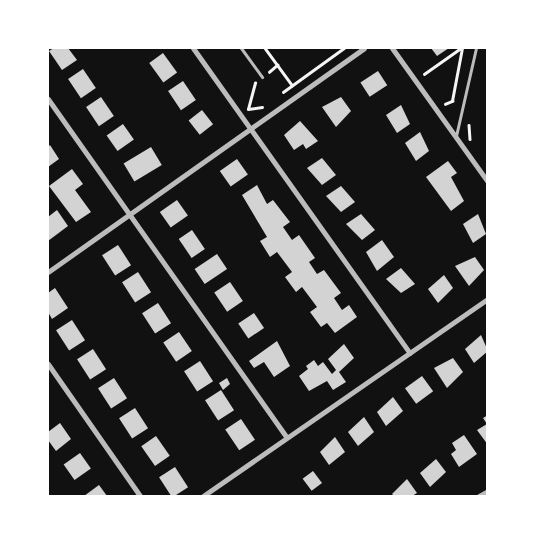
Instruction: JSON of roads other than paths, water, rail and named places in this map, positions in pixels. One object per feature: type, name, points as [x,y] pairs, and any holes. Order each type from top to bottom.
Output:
[{"type":"street","points":[[193,48],[248,128],[410,353]]},
{"type":"street","points":[[48,272],[248,128],[364,48]]},
{"type":"street","points":[[392,48],[488,182]]},
{"type":"street","points":[[48,99],[286,437]]},
{"type":"street","points":[[203,496],[488,299]]},
{"type":"street","points":[[48,364],[140,496]]},
{"type":"street","points":[[479,496],[488,491]]},
{"type":"lane","points":[[241,48],[262,77]]},
{"type":"lane","points":[[456,136],[457,122],[475,49]]}]
